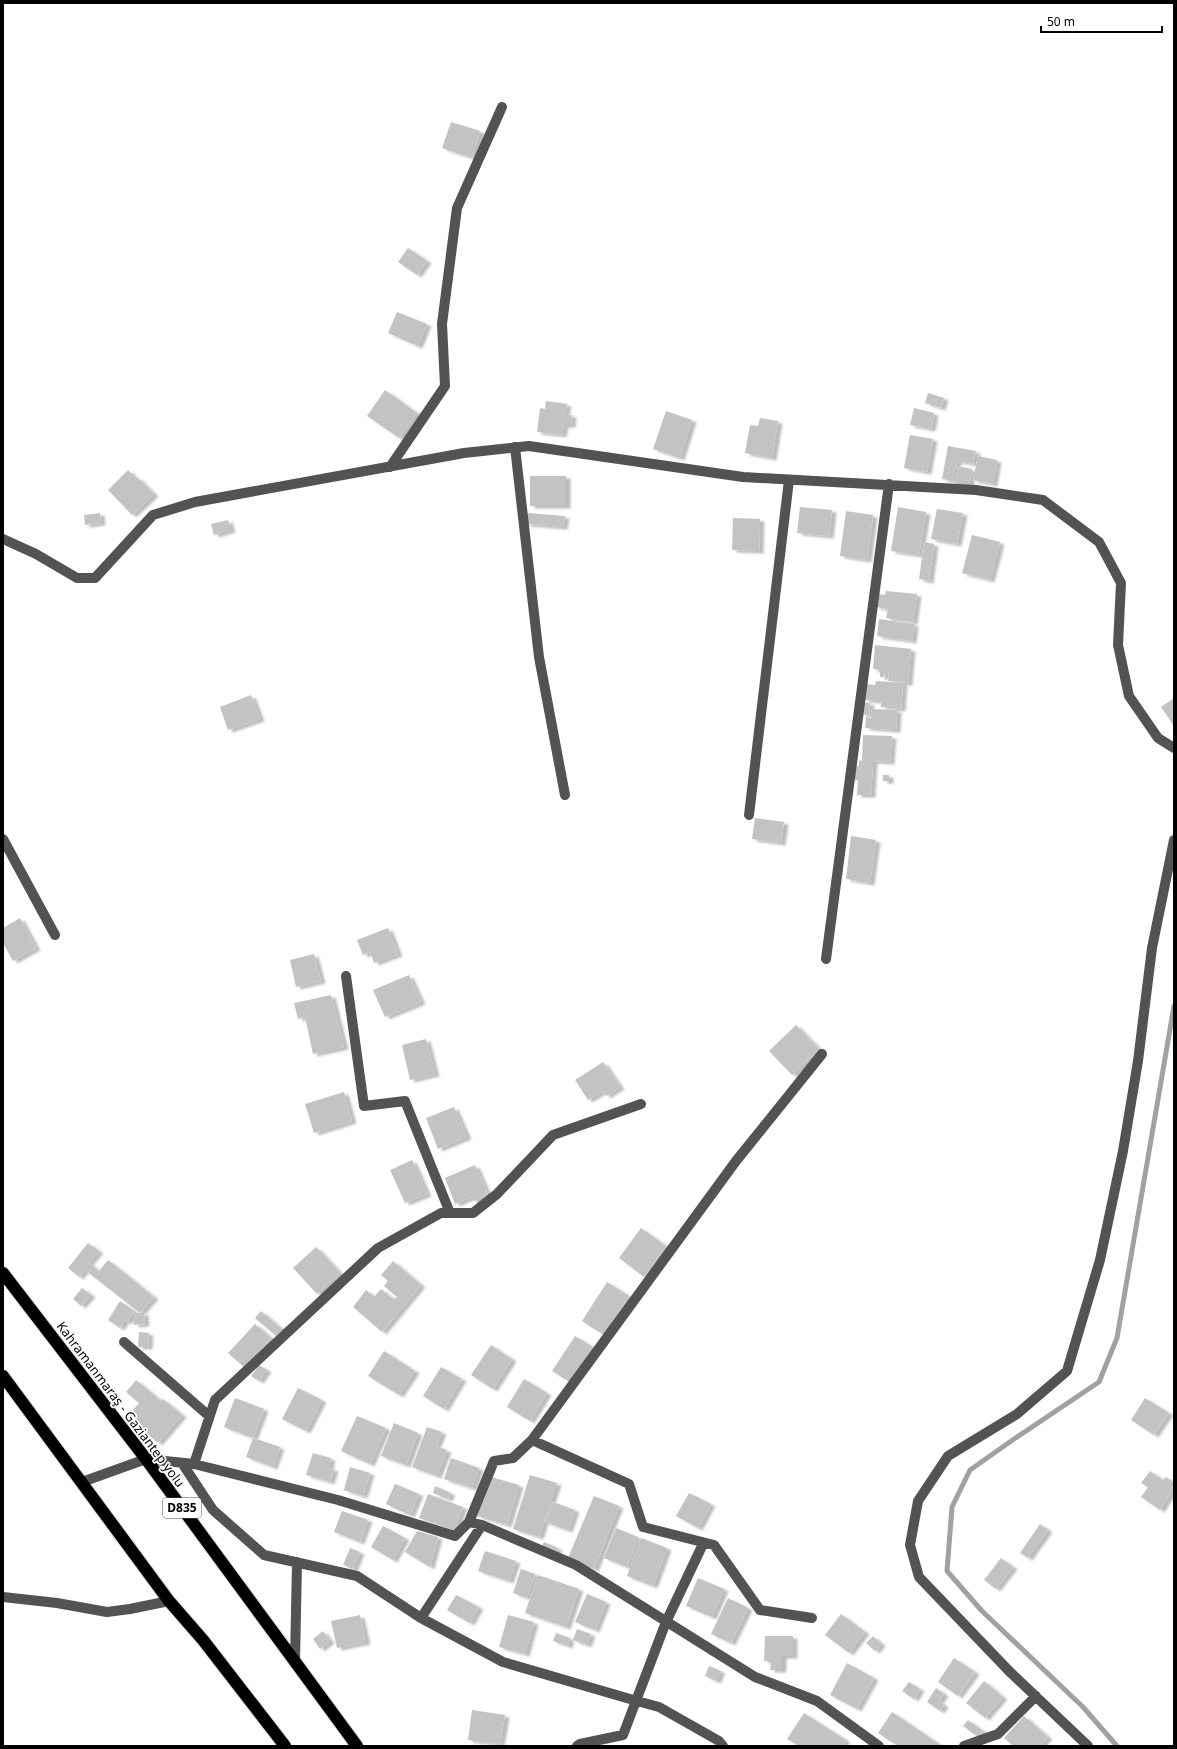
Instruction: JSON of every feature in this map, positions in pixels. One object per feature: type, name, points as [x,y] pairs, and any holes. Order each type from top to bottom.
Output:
[{"type":"highway","name":"Kahramanmaraş - Gaziantep yolu","points":[[3,1273],[146,1459],[357,1746]]},
{"type":"highway","points":[[3,1376],[169,1601],[203,1640],[285,1746]]},
{"type":"street","points":[[390,467],[444,386],[442,324],[457,208],[502,107]]},
{"type":"street","points":[[3,539],[36,554],[77,578],[95,578],[153,515],[195,502],[464,453],[529,446],[743,478],[889,484],[976,490],[1043,500],[1099,542],[1122,583],[1118,645],[1129,696],[1158,738],[1174,748]]},
{"type":"street","points":[[515,447],[539,657],[564,795]]},
{"type":"street","points":[[749,815],[789,480]]},
{"type":"street","points":[[826,959],[889,484]]},
{"type":"street","points":[[3,839],[55,935]]},
{"type":"street","points":[[1088,1746],[1004,1665],[919,1577],[910,1545],[918,1501],[948,1456],[1017,1414],[1067,1371],[1100,1260],[1123,1151],[1138,1061],[1152,948],[1174,840]]},
{"type":"street","points":[[346,976],[364,1106],[405,1101],[450,1213]]},
{"type":"street","points":[[82,1482],[146,1459],[194,1464],[338,1500],[455,1536],[469,1522],[494,1461],[513,1458],[532,1440],[736,1161],[822,1054]]},
{"type":"street","points":[[194,1464],[215,1400],[378,1248],[441,1213],[472,1213],[497,1194],[552,1136],[641,1104]]},
{"type":"street","points":[[124,1342],[209,1416]]},
{"type":"street","points":[[532,1440],[629,1484],[643,1527],[703,1544],[714,1545],[760,1610],[812,1618]]},
{"type":"street","points":[[182,1463],[213,1510],[264,1555],[358,1576],[421,1618],[503,1662],[659,1706],[719,1741],[723,1746]]},
{"type":"street","points":[[469,1522],[482,1525],[576,1565],[755,1677],[817,1701],[879,1746]]},
{"type":"street","points":[[421,1618],[482,1525]]},
{"type":"street","points":[[577,1746],[580,1744],[623,1735],[666,1622],[703,1544]]},
{"type":"street","points":[[295,1661],[297,1562]]},
{"type":"street","points":[[3,1597],[56,1603],[107,1612],[169,1601]]},
{"type":"street","points":[[964,1746],[998,1734],[1036,1696]]},
{"type":"building","points":[[451,122],[480,131],[472,158],[442,148]]},
{"type":"building","points":[[408,248],[427,261],[417,275],[398,262]]},
{"type":"building","points":[[397,312],[427,324],[418,346],[388,333]]},
{"type":"building","points":[[385,390],[417,413],[399,438],[367,416]]},
{"type":"building","points":[[928,393],[944,398],[941,408],[925,403]]},
{"type":"building","points":[[546,401],[567,404],[565,414],[572,415],[571,425],[564,425],[562,435],[537,432],[540,408],[545,409]]},
{"type":"building","points":[[914,408],[934,413],[931,429],[910,425]]},
{"type":"building","points":[[666,411],[692,420],[680,458],[653,449]]},
{"type":"building","points":[[760,418],[778,421],[772,458],[745,453],[750,425],[758,426]]},
{"type":"building","points":[[910,435],[933,439],[927,472],[904,468]]},
{"type":"building","points":[[948,446],[976,451],[973,464],[957,461],[952,481],[942,479]]},
{"type":"building","points":[[978,456],[997,460],[993,484],[973,480]]},
{"type":"building","points":[[958,466],[972,469],[969,486],[955,484]]},
{"type":"building","points":[[128,470],[134,476],[130,479],[133,482],[137,477],[154,494],[132,515],[108,490]]},
{"type":"building","points":[[530,476],[566,476],[566,506],[530,506]]},
{"type":"building","points":[[800,507],[832,510],[829,536],[797,533]]},
{"type":"building","points":[[898,507],[926,512],[919,555],[891,551]]},
{"type":"building","points":[[937,509],[963,513],[957,544],[931,539]]},
{"type":"building","points":[[846,511],[873,515],[867,560],[840,556]]},
{"type":"building","points":[[100,513],[101,523],[85,525],[84,515]]},
{"type":"building","points":[[527,513],[565,516],[563,527],[526,524]]},
{"type":"building","points":[[733,518],[760,519],[759,551],[732,550]]},
{"type":"building","points":[[228,520],[231,530],[214,535],[211,524]]},
{"type":"building","points":[[972,535],[1000,542],[990,580],[962,573]]},
{"type":"building","points":[[924,542],[934,544],[929,581],[919,579]]},
{"type":"building","points":[[886,591],[917,594],[913,622],[886,618],[888,609],[876,607],[877,594],[885,595]]},
{"type":"building","points":[[879,619],[914,624],[912,641],[877,636]]},
{"type":"building","points":[[875,645],[911,649],[908,683],[888,681],[889,671],[885,671],[884,677],[880,677],[880,670],[873,669]]},
{"type":"building","points":[[876,681],[903,683],[901,709],[881,707],[881,701],[864,700],[865,684],[875,685]]},
{"type":"building","points":[[251,695],[260,719],[228,730],[220,707]]},
{"type":"building","points":[[1174,698],[1174,726],[1161,707]]},
{"type":"building","points":[[862,702],[870,703],[869,715],[861,714]]},
{"type":"building","points":[[872,709],[897,710],[896,730],[865,728],[866,717],[871,718]]},
{"type":"building","points":[[863,735],[892,736],[890,762],[873,761],[871,795],[857,795],[858,780],[853,780],[854,766],[859,766],[859,760],[862,761]]},
{"type":"building","points":[[883,775],[889,775],[889,781],[883,781]]},
{"type":"building","points":[[755,818],[784,822],[781,843],[752,839]]},
{"type":"building","points":[[851,836],[876,840],[870,883],[846,879]]},
{"type":"building","points":[[20,918],[36,948],[13,961],[3,943],[3,928]]},
{"type":"building","points":[[388,928],[398,954],[374,963],[370,952],[363,955],[357,940]]},
{"type":"building","points":[[314,954],[321,981],[296,987],[290,960]]},
{"type":"building","points":[[409,975],[421,1002],[385,1017],[373,990]]},
{"type":"building","points":[[331,995],[344,1047],[313,1054],[305,1017],[298,1019],[294,1003]]},
{"type":"building","points":[[796,1025],[819,1049],[792,1075],[769,1051]]},
{"type":"building","points":[[426,1039],[435,1074],[410,1080],[402,1045]]},
{"type":"building","points":[[603,1062],[620,1087],[606,1096],[603,1091],[588,1100],[575,1080]]},
{"type":"building","points":[[344,1092],[352,1121],[314,1133],[305,1104]]},
{"type":"building","points":[[454,1107],[467,1137],[438,1149],[426,1118]]},
{"type":"building","points":[[412,1160],[427,1194],[405,1203],[390,1170]]},
{"type":"building","points":[[475,1165],[488,1195],[473,1201],[471,1197],[455,1204],[445,1178]]},
{"type":"building","points":[[641,1228],[666,1246],[644,1277],[619,1258]]},
{"type":"building","points":[[88,1243],[99,1251],[89,1263],[99,1271],[108,1260],[154,1297],[140,1313],[85,1270],[79,1277],[68,1268]]},
{"type":"building","points":[[316,1247],[340,1273],[317,1294],[293,1268]]},
{"type":"building","points":[[393,1261],[421,1285],[382,1332],[353,1307],[366,1290],[374,1297],[381,1289],[393,1299],[397,1297],[384,1286],[388,1281],[381,1275]]},
{"type":"building","points":[[607,1282],[629,1296],[604,1335],[582,1321]]},
{"type":"building","points":[[82,1288],[91,1295],[81,1306],[73,1299]]},
{"type":"building","points":[[120,1301],[134,1311],[128,1322],[125,1320],[120,1328],[108,1320]]},
{"type":"building","points":[[261,1311],[282,1329],[276,1336],[255,1318]]},
{"type":"building","points":[[134,1313],[144,1313],[145,1324],[134,1325]]},
{"type":"building","points":[[255,1324],[271,1338],[245,1368],[228,1353]]},
{"type":"building","points":[[139,1332],[149,1333],[148,1347],[138,1347]]},
{"type":"building","points":[[575,1336],[593,1347],[570,1382],[552,1371]]},
{"type":"building","points":[[491,1345],[512,1359],[493,1389],[471,1375]]},
{"type":"building","points":[[384,1351],[415,1371],[399,1395],[368,1376]]},
{"type":"building","points":[[259,1365],[267,1370],[259,1381],[251,1376]]},
{"type":"building","points":[[441,1367],[462,1379],[444,1409],[423,1396]]},
{"type":"building","points":[[524,1379],[547,1393],[530,1421],[507,1407]]},
{"type":"building","points":[[136,1380],[161,1401],[163,1399],[182,1415],[158,1443],[127,1417],[139,1403],[126,1392]]},
{"type":"building","points":[[298,1388],[322,1400],[306,1431],[282,1419]]},
{"type":"building","points":[[235,1398],[264,1409],[253,1438],[224,1427]]},
{"type":"building","points":[[1145,1398],[1169,1413],[1154,1435],[1131,1420]]},
{"type":"building","points":[[357,1416],[386,1428],[370,1464],[341,1451]]},
{"type":"building","points":[[394,1423],[418,1433],[406,1465],[381,1456]]},
{"type":"building","points":[[427,1427],[442,1432],[436,1446],[447,1450],[437,1476],[412,1467]]},
{"type":"building","points":[[253,1438],[280,1447],[273,1467],[246,1457]]},
{"type":"building","points":[[313,1453],[331,1458],[329,1468],[334,1469],[330,1482],[306,1475]]},
{"type":"building","points":[[451,1458],[479,1468],[472,1488],[444,1479]]},
{"type":"building","points":[[350,1467],[370,1473],[363,1496],[344,1490]]},
{"type":"building","points":[[1150,1471],[1163,1480],[1166,1477],[1172,1481],[1169,1485],[1174,1488],[1160,1510],[1141,1497],[1148,1487],[1141,1483]]},
{"type":"building","points":[[530,1475],[557,1483],[539,1537],[513,1529]]},
{"type":"building","points":[[488,1476],[519,1485],[507,1525],[477,1516]]},
{"type":"building","points":[[395,1484],[419,1494],[410,1515],[386,1504]]},
{"type":"building","points":[[435,1486],[451,1493],[448,1499],[433,1493]]},
{"type":"building","points":[[689,1493],[711,1504],[698,1528],[676,1516]]},
{"type":"building","points":[[428,1494],[463,1507],[454,1530],[419,1518]]},
{"type":"building","points":[[594,1496],[619,1506],[594,1569],[568,1558]]},
{"type":"building","points":[[553,1502],[575,1510],[568,1530],[545,1522]]},
{"type":"building","points":[[342,1511],[368,1520],[360,1542],[334,1532]]},
{"type":"building","points":[[1040,1524],[1048,1530],[1028,1558],[1020,1553]]},
{"type":"building","points":[[383,1526],[405,1538],[393,1560],[371,1547]]},
{"type":"building","points":[[616,1528],[638,1537],[627,1567],[604,1558]]},
{"type":"building","points":[[417,1531],[438,1537],[430,1567],[405,1552]]},
{"type":"building","points":[[641,1538],[667,1548],[653,1586],[627,1576]]},
{"type":"building","points":[[544,1542],[558,1548],[555,1554],[541,1548]]},
{"type":"building","points":[[350,1548],[360,1552],[353,1569],[343,1565]]},
{"type":"building","points":[[485,1551],[516,1561],[509,1581],[478,1571]]},
{"type":"building","points":[[1001,1558],[1013,1567],[996,1589],[984,1580]]},
{"type":"building","points":[[521,1569],[535,1574],[527,1598],[513,1593]]},
{"type":"building","points":[[538,1575],[579,1589],[566,1627],[525,1613]]},
{"type":"building","points":[[698,1578],[724,1589],[712,1617],[686,1606]]},
{"type":"building","points":[[587,1594],[606,1602],[595,1630],[575,1622]]},
{"type":"building","points":[[456,1595],[479,1607],[470,1623],[447,1610]]},
{"type":"building","points":[[728,1598],[748,1608],[731,1643],[711,1634]]},
{"type":"building","points":[[841,1614],[865,1632],[849,1653],[825,1635]]},
{"type":"building","points":[[360,1615],[366,1642],[337,1648],[331,1621]]},
{"type":"building","points":[[508,1615],[534,1622],[525,1654],[499,1647]]},
{"type":"building","points":[[577,1629],[591,1634],[587,1645],[573,1640]]},
{"type":"building","points":[[323,1631],[330,1641],[320,1649],[313,1639]]},
{"type":"building","points":[[556,1633],[570,1638],[568,1646],[553,1641]]},
{"type":"building","points":[[765,1636],[793,1636],[793,1656],[782,1656],[782,1670],[770,1670],[771,1662],[764,1661]]},
{"type":"building","points":[[873,1636],[881,1644],[875,1651],[866,1643]]},
{"type":"building","points":[[954,1658],[975,1672],[958,1696],[938,1682]]},
{"type":"building","points":[[847,1663],[874,1678],[857,1709],[830,1695]]},
{"type":"building","points":[[709,1666],[721,1671],[716,1681],[705,1676]]},
{"type":"building","points":[[984,1681],[1003,1697],[985,1718],[966,1703]]},
{"type":"building","points":[[909,1682],[920,1689],[914,1699],[902,1691]]},
{"type":"building","points":[[936,1688],[944,1694],[939,1701],[944,1705],[940,1711],[927,1702]]},
{"type":"building","points":[[472,1710],[505,1715],[500,1744],[468,1740]]},
{"type":"building","points":[[892,1712],[942,1746],[898,1746],[878,1733]]},
{"type":"building","points":[[804,1713],[846,1740],[841,1746],[799,1746],[787,1739]]},
{"type":"building","points":[[1024,1716],[1048,1737],[1040,1746],[1013,1746],[1004,1738]]},
{"type":"building","points":[[968,1720],[983,1731],[978,1737],[963,1726]]},
{"type":"waterway","points":[[1117,1746],[1083,1707],[982,1611],[947,1571],[952,1507],[970,1470],[1099,1382],[1117,1338],[1174,1006]]}]
